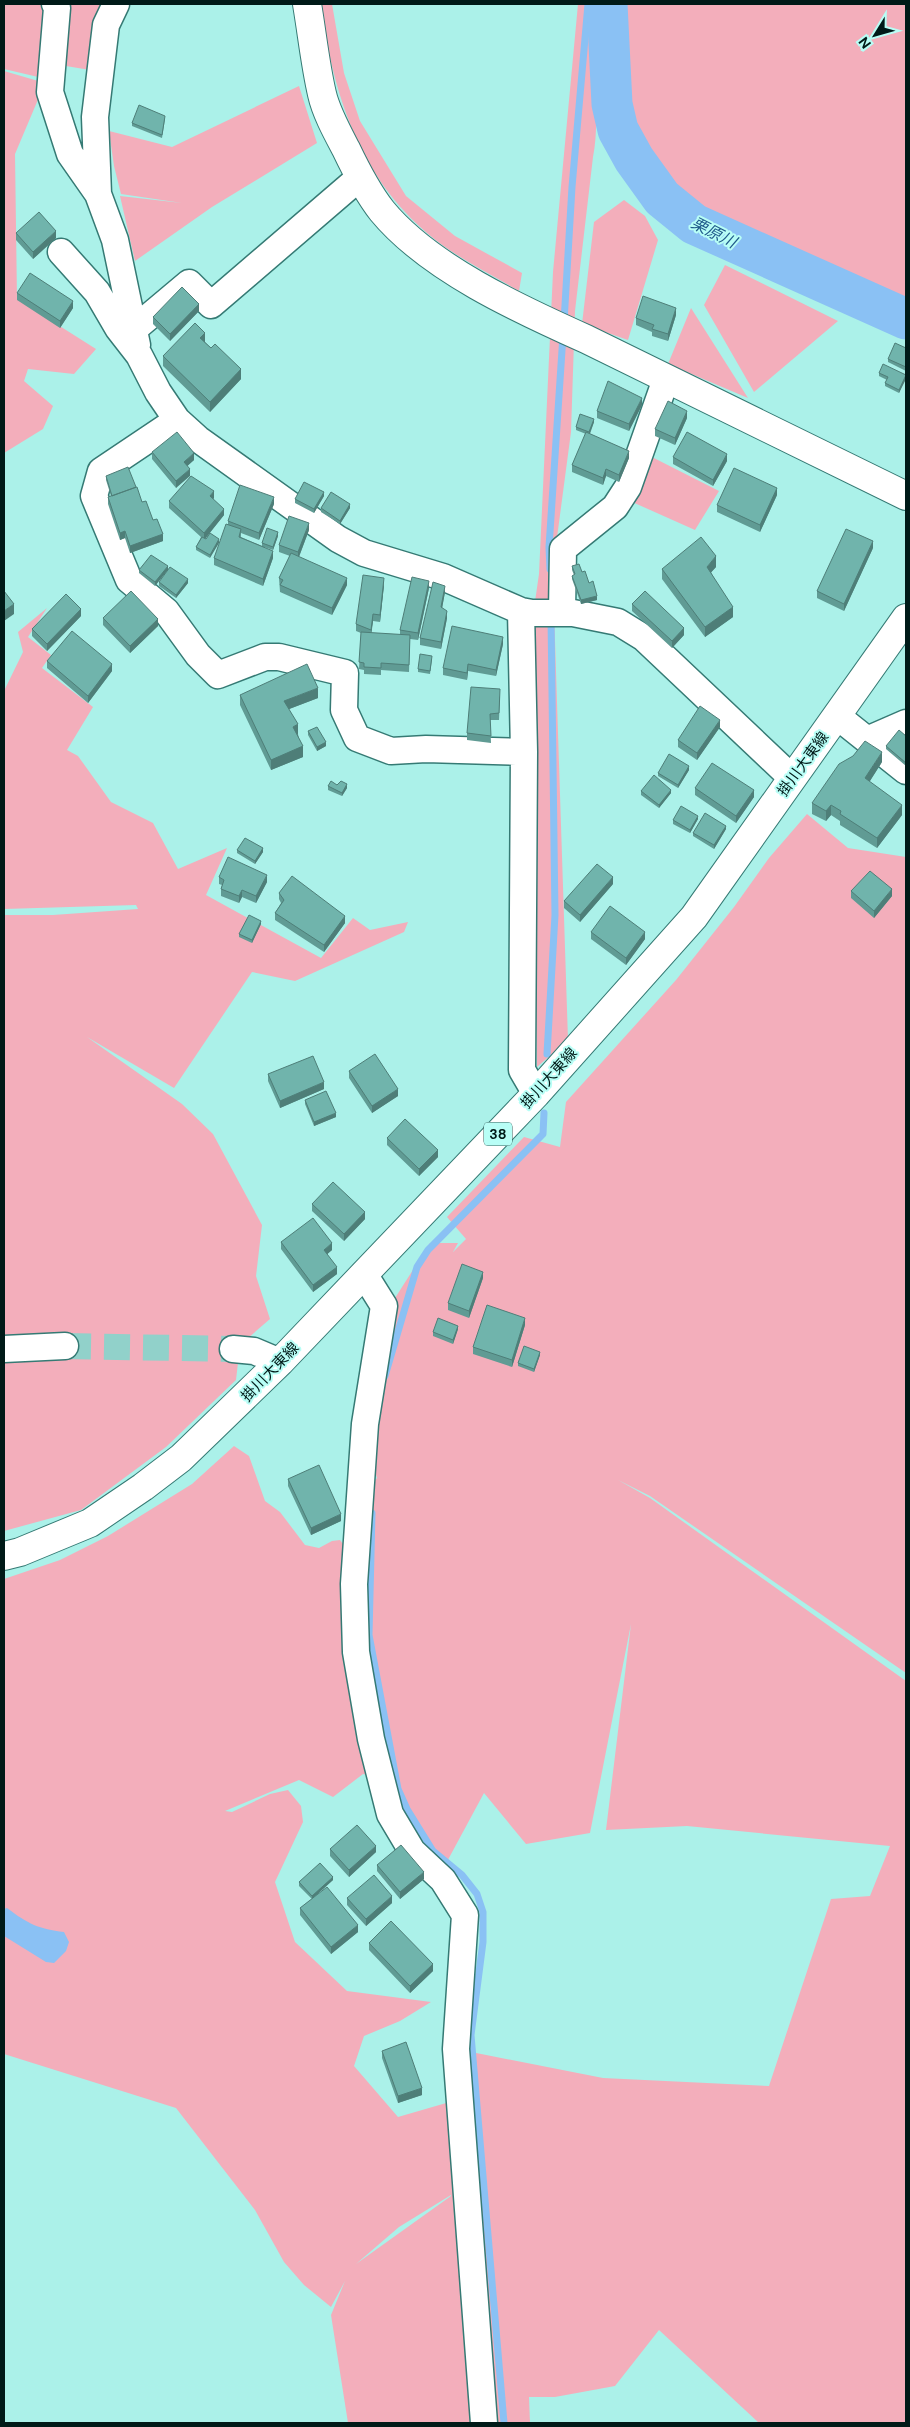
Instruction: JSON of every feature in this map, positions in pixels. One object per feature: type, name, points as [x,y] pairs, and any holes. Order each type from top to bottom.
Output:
[{"type":"main road","points":[[308,4],[322,95],[338,133],[360,177],[382,211],[414,243],[453,270],[546,322],[586,339],[906,496]]},
{"type":"main road","name":"掛川大東線","points":[[4,1556],[20,1552],[90,1523],[143,1487],[181,1458],[280,1362],[536,1094],[694,917],[906,618]]},
{"type":"street","points":[[98,194],[95,117],[106,25],[116,4]]},
{"type":"street","points":[[58,5],[50,92],[70,154],[98,194],[115,240],[139,355]]},
{"type":"street","points":[[133,330],[189,283],[211,305],[360,177]]},
{"type":"street","points":[[61,252],[97,292],[118,328],[139,355],[158,392],[177,420],[198,440],[338,538],[364,553],[443,577],[543,612],[618,622],[644,638],[792,778]]},
{"type":"street","points":[[536,1094],[522,1070],[524,752],[543,612],[562,549],[615,507],[628,487],[666,378]]},
{"type":"street","points":[[177,420],[102,471],[94,496],[129,580],[166,611],[198,655],[218,675],[265,657],[279,657],[345,673],[344,710],[357,738],[391,751],[426,749],[524,752]]},
{"type":"street","points":[[837,716],[906,771]]},
{"type":"street","points":[[867,740],[906,723]]},
{"type":"street","points":[[364,1274],[384,1306],[364,1424],[354,1584],[356,1652],[371,1739],[390,1814],[412,1851],[443,1880],[465,1915],[456,2049],[484,2423]]},
{"type":"street","points":[[4,1349],[65,1346]]},
{"type":"street","points":[[233,1349],[254,1351],[280,1362]]},
{"type":"shaded area","points":[[4,4],[54,4],[51,80],[4,69]]},
{"type":"shaded area","points":[[72,4],[109,4],[90,70],[60,65],[62,13]]},
{"type":"shaded area","points":[[319,4],[332,4],[344,73],[360,121],[406,196],[455,236],[522,273],[519,291],[467,261],[429,235],[395,201],[377,176],[362,150],[340,95]]},
{"type":"shaded area","points":[[578,4],[613,4],[611,24],[598,84],[595,139],[575,311],[571,432],[556,545],[554,610],[568,1040],[537,1067],[531,629],[539,574],[553,272]]},
{"type":"shaded area","points":[[617,4],[906,4],[906,307],[858,277],[778,250],[705,214],[663,190],[639,155],[626,127],[623,65]]},
{"type":"shaded area","points":[[4,71],[45,83],[15,154],[17,299],[96,349],[74,374],[28,369],[24,381],[53,406],[43,429],[4,453]]},
{"type":"shaded area","points":[[299,86],[317,143],[212,207],[135,261],[120,196],[182,203],[121,194],[114,166],[109,131],[172,147]]},
{"type":"shaded area","points":[[624,200],[645,216],[658,240],[628,340],[582,324],[594,222]]},
{"type":"shaded area","points":[[725,265],[838,321],[754,392],[704,305]]},
{"type":"shaded area","points":[[691,308],[748,398],[668,364]]},
{"type":"shaded area","points":[[646,454],[719,491],[695,530],[630,501]]},
{"type":"shaded area","points":[[47,608],[28,637],[51,655],[42,668],[93,707],[67,750],[78,756],[111,802],[153,823],[178,869],[227,848],[206,895],[321,958],[353,918],[370,930],[408,922],[404,932],[295,981],[252,972],[174,1088],[87,1037],[182,1104],[213,1134],[262,1225],[256,1276],[270,1319],[240,1345],[236,1380],[166,1447],[81,1510],[4,1531],[4,915],[53,915],[138,909],[136,905],[4,909],[4,691],[23,652],[18,632]]},
{"type":"shaded area","points":[[807,814],[848,848],[906,857],[906,1673],[650,1496],[618,1480],[650,1498],[906,1681],[906,2423],[759,2423],[659,2330],[615,2386],[555,2397],[529,2397],[530,2423],[495,2423],[456,2049],[603,2078],[769,2086],[831,1899],[870,1896],[890,1846],[687,1826],[606,1830],[631,1624],[590,1833],[526,1844],[484,1793],[443,1869],[383,1779],[363,1774],[333,1797],[299,1780],[225,1811],[232,1812],[270,1794],[288,1790],[301,1806],[303,1822],[275,1882],[295,1942],[347,1991],[431,2002],[400,2021],[364,2036],[354,2066],[398,2117],[460,2099],[480,2423],[348,2423],[331,2315],[345,2281],[331,2307],[304,2285],[284,2262],[255,2210],[176,2108],[4,2054],[4,1579],[60,1560],[108,1536],[192,1484],[234,1446],[249,1456],[265,1501],[280,1512],[305,1545],[319,1548],[332,1541],[340,1540],[343,1544],[359,1499],[377,1478],[362,1432],[390,1306],[430,1243],[458,1243],[453,1252],[466,1239],[447,1217],[524,1137],[560,1147],[566,1102],[676,980],[734,907],[769,858]],"holes":[[[451,2196],[356,2264],[399,2227]]]},
{"type":"water","points":[[7,1908],[34,1925],[64,1932],[69,1942],[66,1951],[54,1963],[46,1962],[4,1936],[4,1909]]},
{"type":"building","points":[[139,105],[165,116],[162,135],[132,123]]},
{"type":"building","points":[[39,212],[56,231],[33,252],[16,233]]},
{"type":"building","points":[[30,273],[73,301],[60,321],[17,293]]},
{"type":"building","points":[[182,287],[199,304],[170,334],[153,317]]},
{"type":"building","points":[[643,296],[676,308],[668,334],[652,329],[654,325],[636,318]]},
{"type":"building","points":[[195,323],[205,333],[200,338],[211,348],[215,344],[241,369],[210,402],[163,356]]},
{"type":"building","points":[[895,343],[906,348],[906,367],[888,359]]},
{"type":"building","points":[[883,364],[906,375],[899,390],[885,383],[888,377],[879,373]]},
{"type":"building","points":[[608,381],[642,398],[629,424],[597,411]]},
{"type":"building","points":[[668,401],[687,411],[675,438],[655,429]]},
{"type":"building","points":[[580,414],[594,419],[589,432],[576,427]]},
{"type":"building","points":[[177,432],[194,453],[184,462],[190,469],[176,481],[152,452]]},
{"type":"building","points":[[586,432],[629,451],[619,475],[606,469],[603,478],[572,465]]},
{"type":"building","points":[[687,432],[727,454],[713,480],[673,457]]},
{"type":"building","points":[[128,467],[136,487],[112,496],[106,476]]},
{"type":"building","points":[[734,468],[777,488],[760,525],[717,505]]},
{"type":"building","points":[[191,476],[214,491],[210,496],[224,509],[204,533],[169,501]]},
{"type":"building","points":[[304,482],[324,492],[314,509],[295,499]]},
{"type":"building","points":[[240,485],[274,497],[259,533],[228,521]]},
{"type":"building","points":[[137,487],[142,502],[146,501],[153,520],[157,519],[163,534],[130,546],[125,531],[120,533],[108,497]]},
{"type":"building","points":[[331,492],[350,504],[340,521],[321,508]]},
{"type":"building","points":[[289,516],[309,523],[298,552],[279,545]]},
{"type":"building","points":[[226,524],[241,529],[239,537],[273,551],[263,579],[214,558]]},
{"type":"building","points":[[267,528],[278,532],[273,547],[262,543]]},
{"type":"building","points":[[846,529],[873,541],[844,604],[817,591]]},
{"type":"building","points":[[210,533],[219,539],[210,555],[196,547],[202,537],[206,539]]},
{"type":"building","points":[[701,537],[716,556],[707,567],[733,607],[705,627],[662,569]]},
{"type":"building","points":[[291,553],[347,578],[332,608],[280,585],[283,580],[279,578]]},
{"type":"building","points":[[151,555],[168,566],[155,582],[139,570]]},
{"type":"building","points":[[579,564],[582,572],[585,571],[589,583],[593,581],[597,596],[581,600],[572,576],[575,574],[572,566]]},
{"type":"building","points":[[170,567],[188,579],[176,595],[159,582]]},
{"type":"building","points":[[363,575],[384,578],[380,615],[373,614],[371,630],[356,624]]},
{"type":"building","points":[[412,577],[429,581],[418,633],[400,630]]},
{"type":"building","points":[[433,582],[445,586],[441,607],[447,611],[441,642],[420,638]]},
{"type":"building","points":[[4,591],[14,604],[4,611]]},
{"type":"building","points":[[131,591],[158,619],[130,646],[103,618]]},
{"type":"building","points":[[645,591],[684,628],[672,641],[632,604]]},
{"type":"building","points":[[66,594],[81,609],[47,644],[32,629]]},
{"type":"building","points":[[452,626],[503,637],[496,670],[468,664],[467,673],[443,668]]},
{"type":"building","points":[[72,631],[112,664],[88,696],[47,661]]},
{"type":"building","points":[[361,632],[410,635],[409,665],[381,663],[381,668],[364,667],[364,663],[359,662]]},
{"type":"building","points":[[420,654],[432,656],[430,671],[418,669]]},
{"type":"building","points":[[307,664],[318,688],[284,701],[298,724],[293,727],[303,746],[271,760],[240,695]]},
{"type":"building","points":[[471,687],[500,689],[499,713],[490,714],[491,736],[467,733]]},
{"type":"building","points":[[700,706],[720,720],[697,753],[678,740]]},
{"type":"building","points":[[317,727],[326,742],[317,747],[308,731]]},
{"type":"building","points":[[899,730],[906,736],[906,763],[886,746]]},
{"type":"building","points":[[865,741],[882,752],[865,778],[902,805],[877,838],[840,814],[841,811],[831,805],[826,811],[812,803],[839,764],[853,756]]},
{"type":"building","points":[[669,754],[689,766],[678,785],[658,773]]},
{"type":"building","points":[[712,763],[754,790],[736,816],[695,788]]},
{"type":"building","points":[[654,775],[671,790],[659,805],[641,791]]},
{"type":"building","points":[[331,781],[337,785],[341,781],[347,784],[342,793],[328,786]]},
{"type":"building","points":[[681,806],[698,816],[690,830],[673,820]]},
{"type":"building","points":[[705,813],[726,826],[714,845],[693,833]]},
{"type":"building","points":[[245,838],[263,848],[255,861],[237,850]]},
{"type":"building","points":[[228,857],[267,875],[256,896],[242,890],[239,896],[221,889],[224,880],[219,877]]},
{"type":"building","points":[[597,864],[613,877],[580,915],[564,901]]},
{"type":"building","points":[[870,871],[892,889],[874,911],[851,891]]},
{"type":"building","points":[[292,876],[345,916],[324,945],[275,913],[284,900],[279,893]]},
{"type":"building","points":[[610,906],[645,932],[626,958],[591,932]]},
{"type":"building","points":[[249,915],[261,921],[252,940],[239,934]]},
{"type":"building","points":[[375,1054],[398,1089],[372,1106],[349,1071]]},
{"type":"building","points":[[313,1056],[324,1082],[280,1101],[268,1074]]},
{"type":"building","points":[[326,1091],[336,1113],[314,1122],[305,1100]]},
{"type":"building","points":[[405,1119],[438,1150],[419,1169],[387,1138]]},
{"type":"building","points":[[333,1182],[365,1212],[344,1234],[312,1204]]},
{"type":"building","points":[[313,1218],[332,1243],[324,1250],[337,1267],[313,1285],[281,1242]]},
{"type":"building","points":[[462,1264],[483,1272],[469,1311],[448,1303]]},
{"type":"building","points":[[487,1305],[525,1318],[512,1360],[473,1347]]},
{"type":"building","points":[[438,1318],[458,1326],[453,1340],[433,1332]]},
{"type":"building","points":[[524,1346],[540,1352],[534,1369],[518,1363]]},
{"type":"building","points":[[319,1465],[341,1514],[311,1528],[288,1479]]},
{"type":"building","points":[[357,1825],[376,1846],[349,1870],[330,1849]]},
{"type":"building","points":[[401,1845],[424,1872],[400,1892],[377,1865]]},
{"type":"building","points":[[320,1863],[333,1877],[312,1896],[299,1882]]},
{"type":"building","points":[[374,1875],[392,1896],[366,1919],[347,1898]]},
{"type":"building","points":[[327,1887],[358,1925],[331,1947],[300,1908]]},
{"type":"building","points":[[391,1921],[433,1964],[410,1986],[369,1943]]},
{"type":"building","points":[[406,2042],[422,2088],[398,2096],[382,2051]]},
{"type":"waterway","points":[[564,322],[572,187],[588,4]]},
{"type":"waterway","name":"栗原川","points":[[607,4],[612,104],[618,130],[634,159],[662,198],[694,224],[906,319]]},
{"type":"waterway","points":[[550,569],[549,547],[563,335]]},
{"type":"waterway","points":[[547,1054],[555,915],[551,617]]},
{"type":"waterway","points":[[385,1376],[417,1267],[428,1250],[543,1134],[544,1113]]},
{"type":"waterway","points":[[372,1513],[369,1635],[398,1789],[407,1809],[433,1851],[462,1875],[477,1894],[483,1912],[483,1942],[471,2035],[504,2423]]},
{"type":"tunnel","points":[[65,1346],[233,1349]]}]
